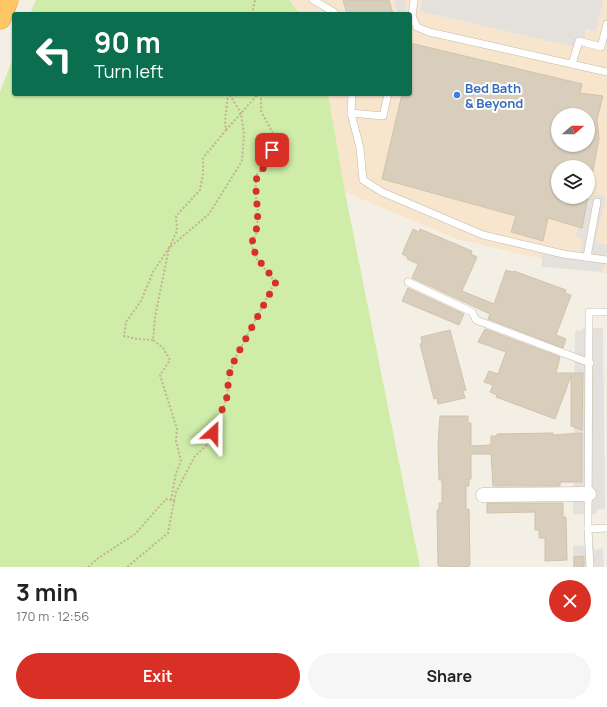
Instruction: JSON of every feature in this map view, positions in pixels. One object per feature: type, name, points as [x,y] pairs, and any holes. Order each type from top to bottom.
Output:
[{"type":"highway","points":[[0,18],[7,0]]},
{"type":"street","points":[[483,495],[588,494]]},
{"type":"lane","points":[[313,0],[334,12]]},
{"type":"lane","points":[[414,0],[412,16],[416,27],[429,32],[607,72]]},
{"type":"lane","points":[[572,64],[579,41],[601,47],[607,24]]},
{"type":"lane","points":[[352,96],[351,113],[360,148],[363,180],[382,192],[483,234],[563,254],[607,260]]},
{"type":"lane","points":[[351,113],[383,116],[388,96]]},
{"type":"lane","points":[[587,257],[597,202]]},
{"type":"lane","points":[[408,282],[472,312],[476,320],[590,363]]},
{"type":"lane","points":[[590,567],[588,529],[590,363],[589,312],[607,312]]},
{"type":"lane","points":[[588,529],[607,528]]},
{"type":"path","points":[[252,12],[255,0]]},
{"type":"path","points":[[226,130],[225,121],[229,96]]},
{"type":"path","points":[[153,340],[155,317],[169,248],[209,214],[242,161],[244,134],[241,113],[230,96]]},
{"type":"path","points":[[171,500],[176,473],[181,461],[176,441],[177,429],[160,375],[170,360],[163,348],[153,340],[124,336],[126,322],[141,301],[153,272],[169,248],[177,231],[176,216],[200,190],[203,174],[203,158],[256,96]]},
{"type":"path","points":[[127,567],[168,533],[176,492],[195,456],[206,446],[219,420],[227,397],[229,375],[235,359],[276,282],[258,259],[251,244],[257,232],[258,212],[255,191],[257,174],[268,163],[275,137],[261,111],[261,96]]},
{"type":"path","points":[[88,567],[97,559],[136,534],[166,499],[174,501]]},
{"type":"shaded area","points":[[289,0],[607,0],[607,274],[457,239],[345,192],[328,96],[412,96],[412,12],[298,12]]},
{"type":"shaded area","points":[[394,0],[404,0],[407,12],[397,12]]},
{"type":"shaded area","points":[[422,0],[603,0],[596,31],[586,29],[583,49],[420,11]]},
{"type":"shaded area","points":[[595,194],[606,196],[596,239],[597,243],[607,245],[607,265],[604,265],[602,272],[542,267],[542,254],[579,257],[583,240],[576,236],[584,204],[595,204]]},
{"type":"shaded area","points":[[583,328],[603,328],[605,509],[597,510],[596,514],[573,514],[575,331],[582,330]]},
{"type":"shaded area","points":[[594,545],[595,550],[603,548],[604,567],[573,567],[573,546]]},
{"type":"green space","points":[[36,0],[289,0],[298,12],[31,12]]},
{"type":"green space","points":[[12,61],[12,96],[328,96],[345,192],[420,567],[0,567],[0,92]]},
{"type":"building","points":[[343,0],[389,0],[392,12],[346,12]]},
{"type":"building","points":[[412,43],[582,84],[580,93],[603,96],[597,119],[599,139],[595,160],[551,160],[551,204],[587,204],[582,228],[548,218],[543,241],[511,232],[516,216],[382,179],[402,96],[412,96]]},
{"type":"building","points":[[413,229],[419,232],[420,229],[472,251],[471,254],[477,257],[462,291],[494,304],[506,270],[514,271],[566,290],[565,293],[571,295],[556,335],[566,339],[563,348],[488,319],[490,314],[412,278],[418,264],[407,259],[408,257],[402,254]]},
{"type":"building","points":[[408,288],[464,314],[459,325],[402,301]]},
{"type":"building","points":[[485,329],[560,357],[556,373],[583,373],[582,430],[571,426],[571,376],[555,419],[496,397],[497,395],[490,392],[493,385],[484,382],[489,371],[498,374],[506,352],[478,342]]},
{"type":"building","points":[[450,330],[466,390],[463,391],[465,398],[438,404],[437,398],[434,399],[420,344],[422,343],[421,337]]},
{"type":"building","points":[[440,416],[468,416],[468,423],[471,423],[471,446],[491,445],[491,436],[497,436],[497,434],[553,433],[553,435],[582,433],[582,482],[560,482],[560,486],[493,486],[491,454],[471,454],[471,479],[469,479],[469,486],[466,486],[466,509],[469,509],[470,565],[468,567],[438,566],[437,510],[439,510],[439,503],[442,503],[442,480],[439,480],[438,445]]},
{"type":"building","points":[[487,503],[563,503],[563,517],[566,517],[567,560],[545,561],[545,538],[539,538],[539,530],[535,530],[535,512],[487,513]]},
{"type":"building","points":[[584,556],[584,567],[574,567],[574,557]]},
{"type":"place","name":"Bed Bath & Beyond","points":[[457,95]]},
{"type":"route","points":[[213,433],[227,397],[229,375],[235,359],[248,336],[260,309],[276,282],[258,259],[251,244],[257,232],[258,212],[255,191],[257,174],[268,163],[272,150]]}]
